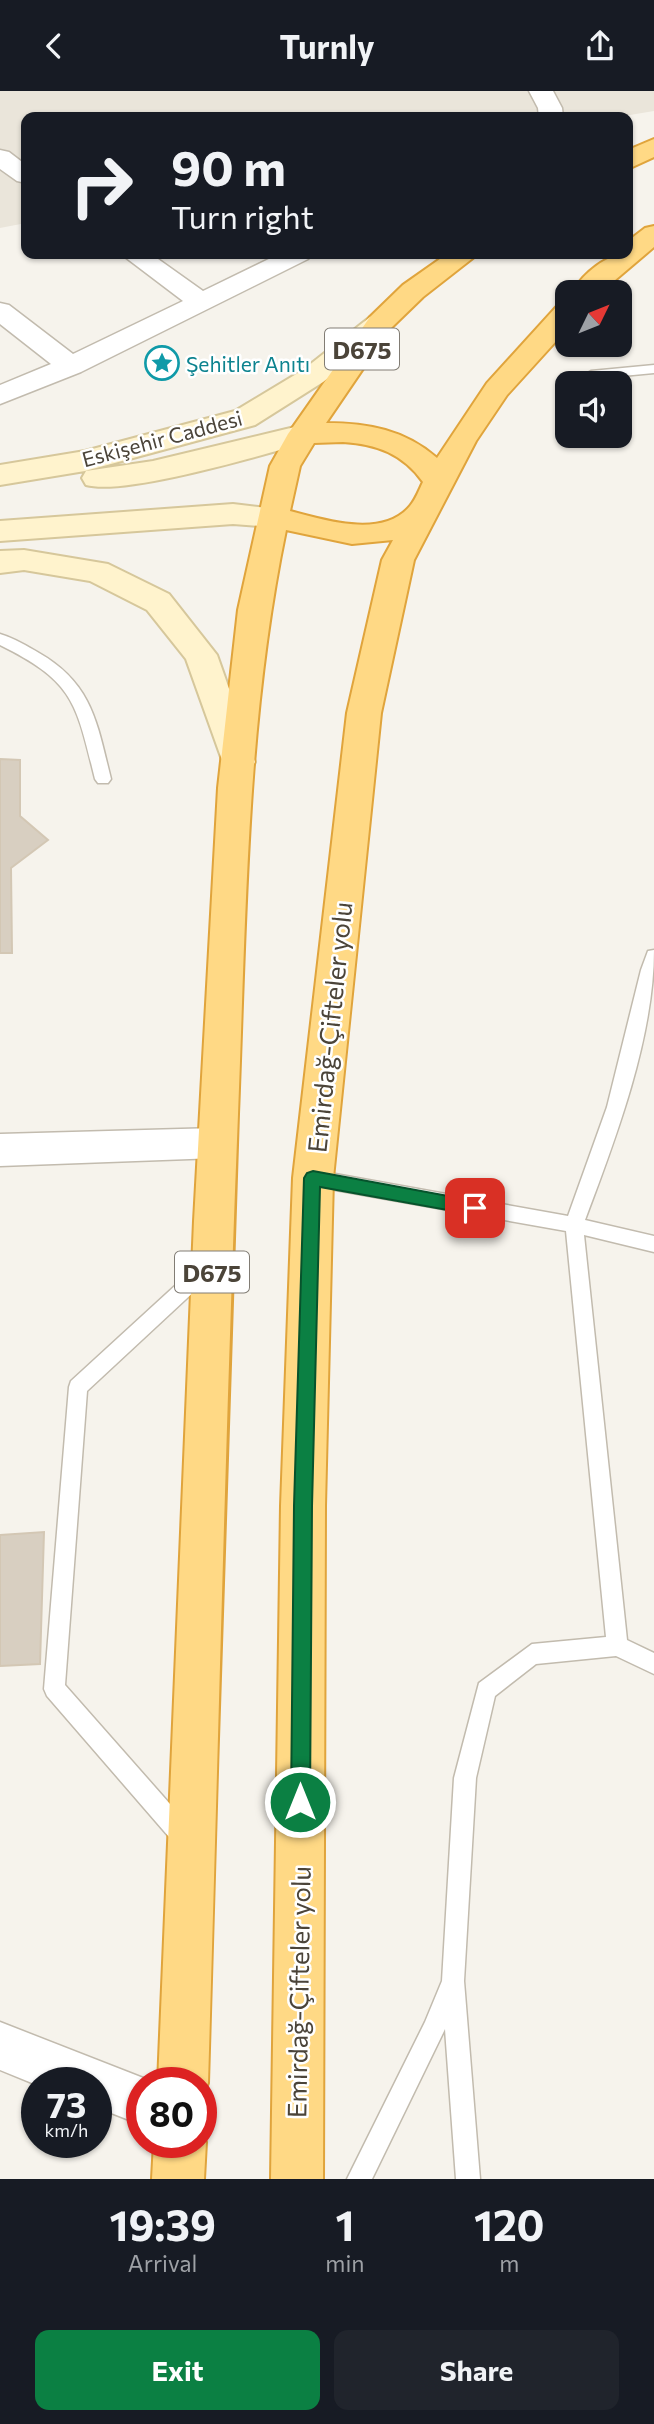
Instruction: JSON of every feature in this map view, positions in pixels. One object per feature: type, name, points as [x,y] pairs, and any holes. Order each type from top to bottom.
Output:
[{"type":"highway","points":[[633,158],[654,147]]},
{"type":"highway","points":[[633,251],[654,234]]},
{"type":"highway","name":"D675","points":[[184,2067],[212,1263],[238,761],[254,610],[274,517],[294,450],[380,323],[413,291],[457,259]]},
{"type":"highway","points":[[598,280],[623,259]]},
{"type":"highway","name":"Emirdağ-Çifteler yolu","points":[[297,2179],[303,1506],[313,1178],[364,713],[398,560],[462,439],[497,389],[555,325]]},
{"type":"highway","points":[[274,517],[336,531],[374,532],[396,529],[430,498],[429,467],[412,450],[397,442],[352,434],[294,450]]},
{"type":"highway","points":[[178,2179],[179,2158]]},
{"type":"main road","name":"Eskişehir Caddesi","points":[[0,475],[85,461],[245,418],[313,376],[380,323]]},
{"type":"main road","name":"Eskişehir Caddesi","points":[[0,490],[294,450]]},
{"type":"main road","points":[[0,531],[233,514],[274,517]]},
{"type":"main road","points":[[0,562],[24,560],[97,571],[158,602],[201,655],[238,761]]},
{"type":"street","points":[[541,91],[550,112]]},
{"type":"street","points":[[0,157],[21,172]]},
{"type":"street","points":[[141,259],[202,302]]},
{"type":"street","points":[[0,395],[71,366],[289,259]]},
{"type":"street","points":[[0,311],[71,366]]},
{"type":"street","points":[[0,1150],[218,1143]]},
{"type":"street","points":[[0,2046],[54,2067]]},
{"type":"lane","points":[[632,371],[654,369]]},
{"type":"lane","points":[[0,639],[34,655],[72,687],[85,715],[103,779]]},
{"type":"lane","points":[[617,1646],[574,1225],[607,1140],[627,1064],[636,1016],[654,955]]},
{"type":"lane","points":[[313,1178],[574,1225],[654,1244]]},
{"type":"lane","points":[[191,1845],[54,1689],[79,1387],[212,1263]]},
{"type":"lane","points":[[468,2179],[453,1981],[465,1778],[486,1690],[532,1654],[617,1646],[654,1664]]},
{"type":"lane","points":[[359,2179],[434,2029],[453,1981]]},
{"type":"shaded area","points":[[0,91],[654,91],[654,111],[633,114],[633,112],[21,112],[21,224],[0,228]]},
{"type":"building","points":[[0,759],[20,760],[20,816],[48,840],[11,868],[12,953],[0,953]]},
{"type":"building","points":[[44,1532],[40,1664],[0,1666],[0,1535]]},
{"type":"place","name":"Şehitler Anıtı","points":[[162,363]]},
{"type":"route","points":[[300,1802],[303,1506],[313,1178],[475,1208]]}]
